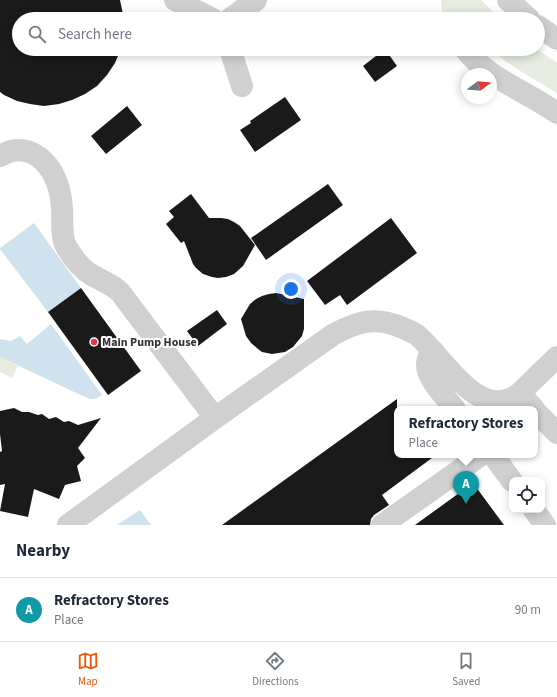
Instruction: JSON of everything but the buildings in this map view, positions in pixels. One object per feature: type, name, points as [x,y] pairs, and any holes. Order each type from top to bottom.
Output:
[{"type":"lane","points":[[175,0],[199,12]]},
{"type":"lane","points":[[240,12],[256,0]]},
{"type":"lane","points":[[508,0],[521,12]]},
{"type":"lane","points":[[545,31],[557,39]]},
{"type":"lane","points":[[232,56],[242,86]]},
{"type":"lane","points":[[470,56],[484,69],[557,113]]},
{"type":"lane","points":[[3,149],[30,152],[42,160],[52,172],[56,178],[61,193],[62,230],[66,247],[87,272],[110,284],[120,292],[215,418]]},
{"type":"lane","points":[[68,525],[334,334],[362,322],[380,321],[416,334],[433,351],[450,372],[462,383],[474,393],[491,400],[504,400],[514,397],[557,357]]},
{"type":"lane","points":[[433,351],[426,362],[427,370],[439,389],[453,406]]},
{"type":"lane","points":[[520,393],[531,406]]},
{"type":"lane","points":[[538,414],[557,433]]},
{"type":"lane","points":[[382,525],[477,458]]},
{"type":"lane","points":[[495,458],[509,477]]},
{"type":"lane","points":[[536,513],[545,525]]},
{"type":"shaded area","points":[[441,0],[481,0],[493,12],[455,11],[442,12]]},
{"type":"shaded area","points":[[545,55],[557,63],[557,93],[514,67],[499,56],[545,56]]},
{"type":"shaded area","points":[[0,357],[18,366],[12,378],[0,372]]},
{"type":"water","points":[[34,223],[81,288],[48,312],[0,249]]},
{"type":"water","points":[[51,324],[102,395],[95,399],[87,398],[0,357],[0,339],[11,341],[20,336],[27,344]]},
{"type":"water","points":[[140,510],[151,525],[117,525]]},
{"type":"place","name":"Main Pump House","points":[[94,342]]},
{"type":"place","name":"Refractory Stores","points":[[466,504]]}]
